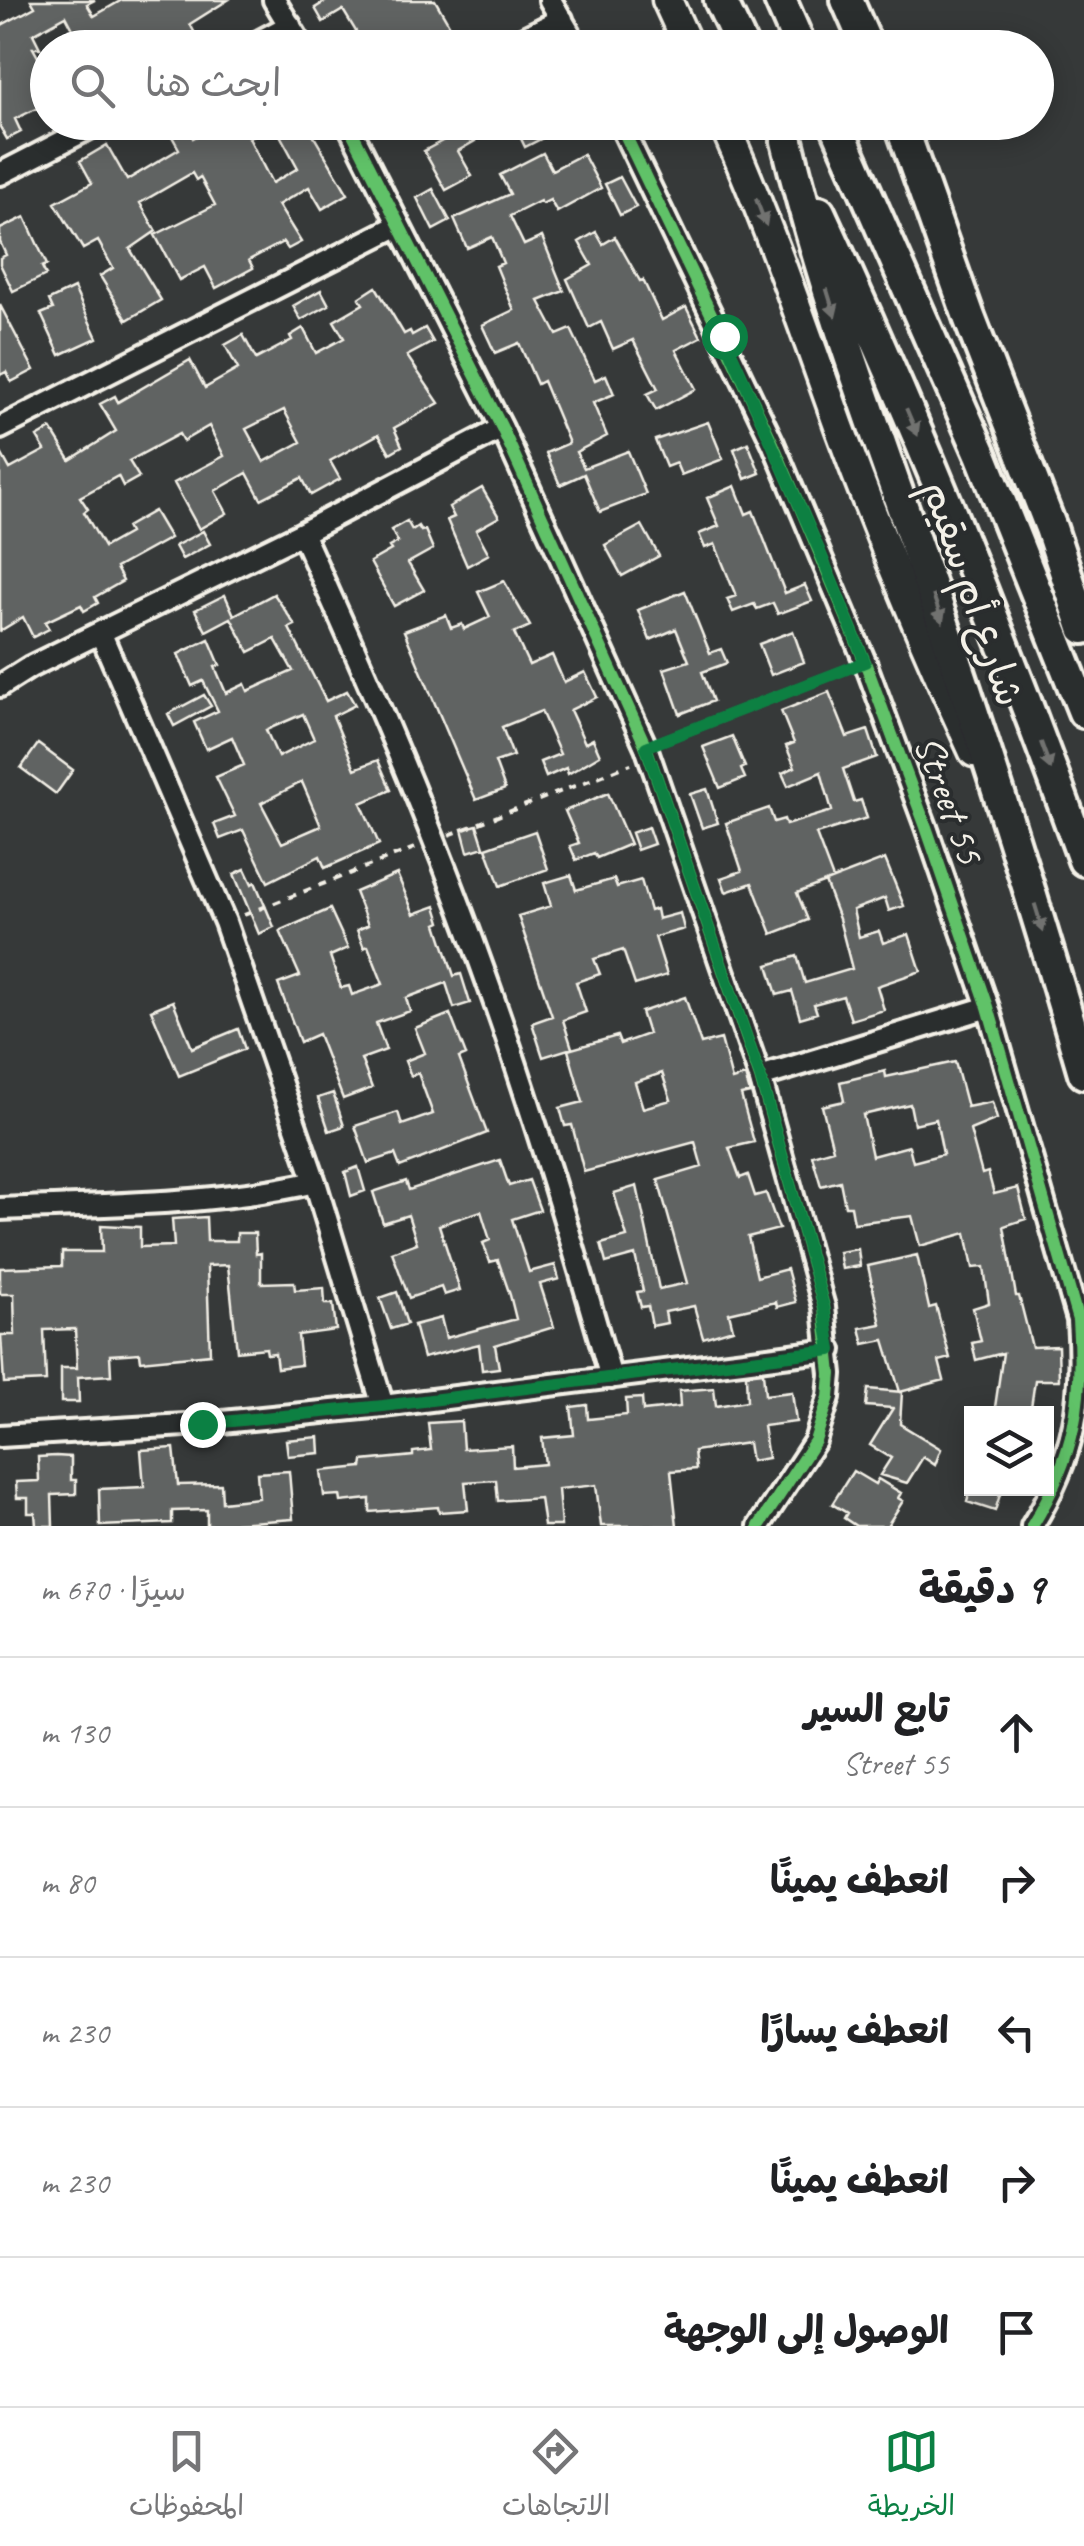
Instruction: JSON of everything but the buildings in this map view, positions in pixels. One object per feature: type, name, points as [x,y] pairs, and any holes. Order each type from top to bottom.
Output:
[{"type":"main road","points":[[667,0],[681,30]]},
{"type":"main road","points":[[720,0],[734,30]]},
{"type":"main road","points":[[780,0],[794,30]]},
{"type":"main road","points":[[846,0],[860,30]]},
{"type":"main road","points":[[731,140],[921,631],[1008,819]]},
{"type":"main road","name":"شارع أم سقيم","points":[[785,140],[845,348],[1008,819],[1084,1072]]},
{"type":"main road","name":"شارع أم سقيم","points":[[787,140],[958,531],[1084,860]]},
{"type":"main road","name":"شارع أم سقيم","points":[[843,140],[974,437],[1084,712]]},
{"type":"main road","points":[[907,140],[1084,558]]},
{"type":"main road","points":[[923,179],[1084,628]]},
{"type":"street","points":[[274,0],[293,30]]},
{"type":"street","points":[[550,0],[568,30]]},
{"type":"street","points":[[541,30],[562,20]]},
{"type":"street","points":[[281,30],[290,25]]},
{"type":"street","points":[[0,174],[66,140]]},
{"type":"street","points":[[356,140],[502,428],[646,747],[760,1076],[824,1307],[831,1350],[824,1420],[759,1526]]},
{"type":"street","name":"Street 55","points":[[628,140],[773,444],[865,662],[988,1007],[1078,1320],[1082,1372],[1077,1424],[1061,1474],[1032,1526]]},
{"type":"street","points":[[0,428],[400,225]]},
{"type":"street","points":[[0,686],[30,667],[302,533],[502,428]]},
{"type":"street","points":[[302,533],[371,683],[482,965],[564,1213],[611,1378]]},
{"type":"street","points":[[101,634],[225,922],[315,1182],[383,1406]]},
{"type":"street","points":[[760,1076],[988,1007]]},
{"type":"street","points":[[0,1208],[250,1193],[315,1182]]},
{"type":"street","points":[[0,1436],[202,1424],[383,1406],[831,1350]]},
{"type":"path","points":[[646,747],[865,662]]},
{"type":"cycle path","points":[[356,140],[502,428],[646,747],[760,1077],[824,1307],[831,1374],[829,1397],[815,1441],[759,1526]]},
{"type":"cycle path","points":[[628,140],[773,443],[865,662],[988,1007],[1078,1320],[1079,1376],[1073,1427],[1058,1476],[1032,1526]]},
{"type":"route","points":[[202,1424],[383,1406],[831,1350],[824,1307],[760,1076],[646,747],[865,662],[724,336]]}]
